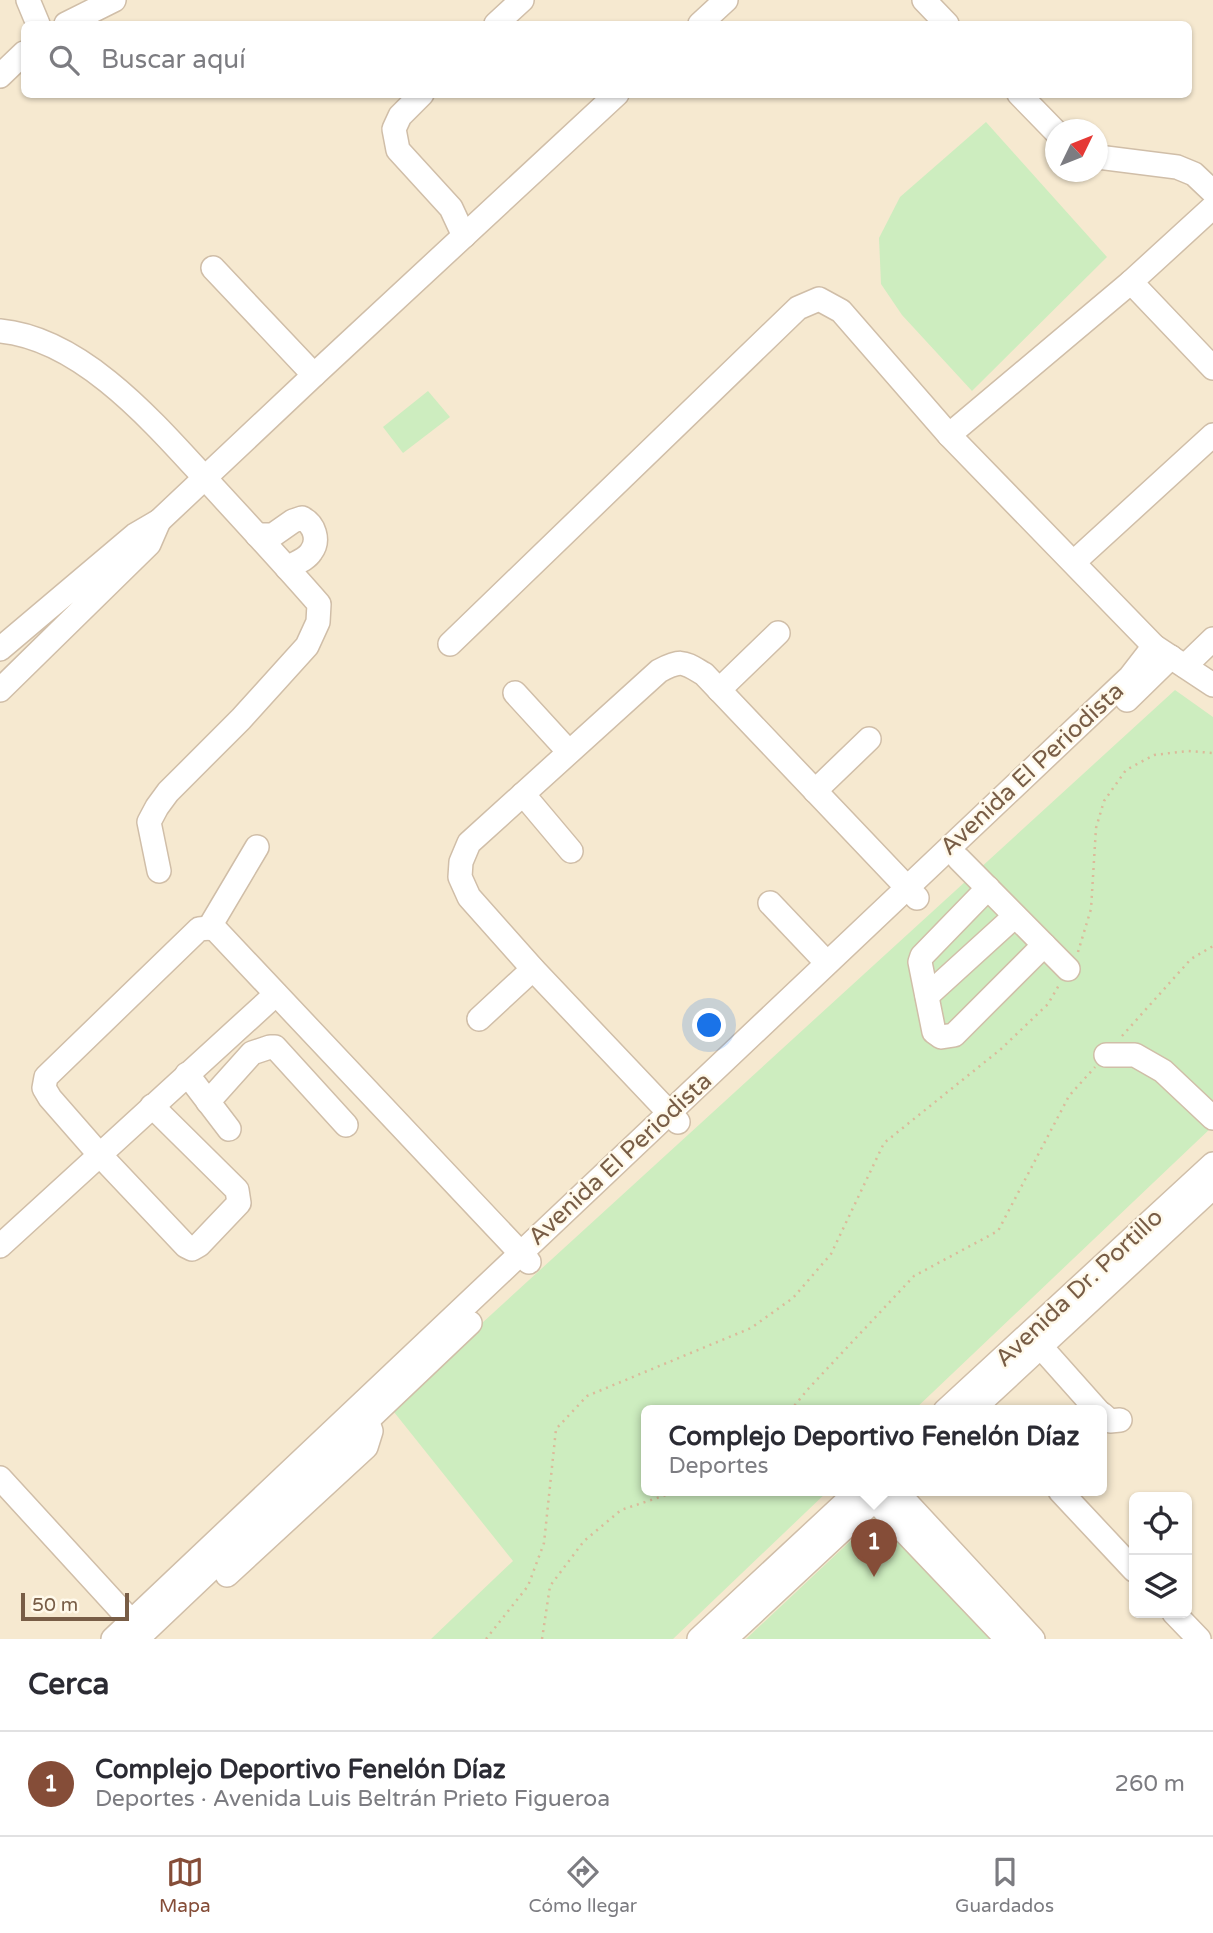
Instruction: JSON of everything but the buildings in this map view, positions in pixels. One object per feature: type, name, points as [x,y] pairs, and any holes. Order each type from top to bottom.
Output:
[{"type":"street","points":[[29,0],[37,21]]},
{"type":"street","points":[[72,21],[114,0]]},
{"type":"street","points":[[499,21],[522,0]]},
{"type":"street","points":[[703,21],[726,0]]},
{"type":"street","points":[[931,2],[945,21]]},
{"type":"street","points":[[0,76],[21,56]]},
{"type":"street","points":[[418,98],[400,116],[394,129],[398,150],[450,208],[464,236]]},
{"type":"street","points":[[0,649],[135,535],[159,521],[613,98]]},
{"type":"street","points":[[1023,98],[1045,121]]},
{"type":"street","points":[[1108,158],[1177,167],[1194,174],[1213,192]]},
{"type":"street","points":[[949,435],[1131,282],[1213,207]]},
{"type":"street","points":[[213,268],[314,375]]},
{"type":"street","points":[[1131,282],[1213,368]]},
{"type":"street","points":[[450,644],[798,308],[819,299],[841,311],[949,435],[1074,562],[1170,656],[1213,685]]},
{"type":"street","points":[[0,331],[19,333],[66,353],[112,384],[143,413],[319,604],[318,622],[307,646],[241,719],[168,792],[157,807],[149,822],[159,871]]},
{"type":"street","points":[[1074,562],[1213,435]]},
{"type":"street","points":[[257,535],[274,535],[293,521],[302,518],[307,521],[316,539],[313,551],[287,568]]},
{"type":"street","points":[[1,682],[149,544],[159,521]]},
{"type":"street","points":[[719,690],[778,633]]},
{"type":"street","points":[[912,893],[704,674],[683,663],[672,664],[659,670],[470,843],[461,862],[460,877],[469,897],[674,1118],[912,893],[958,859],[1170,656],[1213,639]]},
{"type":"street","name":"Avenida El Periodista","points":[[113,1639],[140,1633],[674,1118],[827,963],[912,893],[1130,677],[1170,656]]},
{"type":"street","points":[[515,694],[569,752]]},
{"type":"street","points":[[815,791],[869,739]]},
{"type":"street","points":[[523,794],[570,851]]},
{"type":"street","points":[[209,928],[257,847]]},
{"type":"street","points":[[958,859],[1068,969]]},
{"type":"street","points":[[988,888],[922,956],[920,962],[934,1032],[941,1037],[954,1035],[1044,945]]},
{"type":"street","points":[[770,904],[827,963]]},
{"type":"street","points":[[927,996],[1015,916]]},
{"type":"street","points":[[0,1478],[140,1633],[368,1420],[526,1259],[216,930],[199,929],[46,1077],[44,1088],[99,1154],[192,1250],[239,1203],[237,1189],[152,1106]]},
{"type":"street","points":[[479,1018],[533,969]]},
{"type":"street","points":[[0,1246],[276,994]]},
{"type":"street","points":[[208,1102],[252,1053],[275,1047],[346,1125]]},
{"type":"street","points":[[1106,1055],[1135,1055],[1163,1071],[1213,1118]]},
{"type":"street","points":[[313,1088],[340,1062]]},
{"type":"street","points":[[187,1074],[229,1129]]},
{"type":"street","name":"Avenida Dr. Portillo","points":[[975,1404],[1213,1164]]},
{"type":"street","name":"Avenida Dr. Portillo","points":[[975,1404],[1213,1187]]},
{"type":"street","points":[[1041,1346],[1097,1405]]},
{"type":"street","points":[[227,1575],[366,1447],[371,1431],[368,1420]]},
{"type":"street","points":[[699,1639],[867,1496]]},
{"type":"street","points":[[725,1639],[868,1496]]},
{"type":"street","points":[[874,1496],[1007,1639]]},
{"type":"street","points":[[901,1496],[1032,1639]]},
{"type":"street","points":[[1065,1496],[1129,1565]]},
{"type":"street","points":[[1179,1618],[1199,1639]]},
{"type":"path","points":[[486,1639],[527,1586],[544,1543],[556,1429],[587,1396],[751,1328],[793,1298],[831,1254],[884,1143],[1001,1049],[1048,1004],[1080,947],[1091,909],[1096,828],[1104,802],[1126,770],[1154,755],[1188,751],[1213,753]]},
{"type":"path","points":[[795,1405],[914,1276],[998,1231],[1069,1096],[1191,959],[1213,947]]},
{"type":"path","points":[[542,1639],[550,1586],[584,1541],[621,1510],[663,1496]]},
{"type":"shaded area","points":[[0,0],[1213,0],[1213,1639],[0,1639]]},
{"type":"green space","points":[[986,122],[1107,257],[972,391],[902,315],[881,284],[879,238],[900,197]]},
{"type":"green space","points":[[428,391],[450,417],[403,453],[383,427]]},
{"type":"green space","points":[[1175,690],[1213,717],[1213,1126],[919,1405],[641,1405],[641,1496],[823,1496],[673,1639],[431,1639],[513,1561],[390,1407]]},
{"type":"green space","points":[[878,1515],[996,1639],[746,1639]]},
{"type":"place","name":"Complejo Deportivo Fenelón Díaz","points":[[874,1577]]}]
